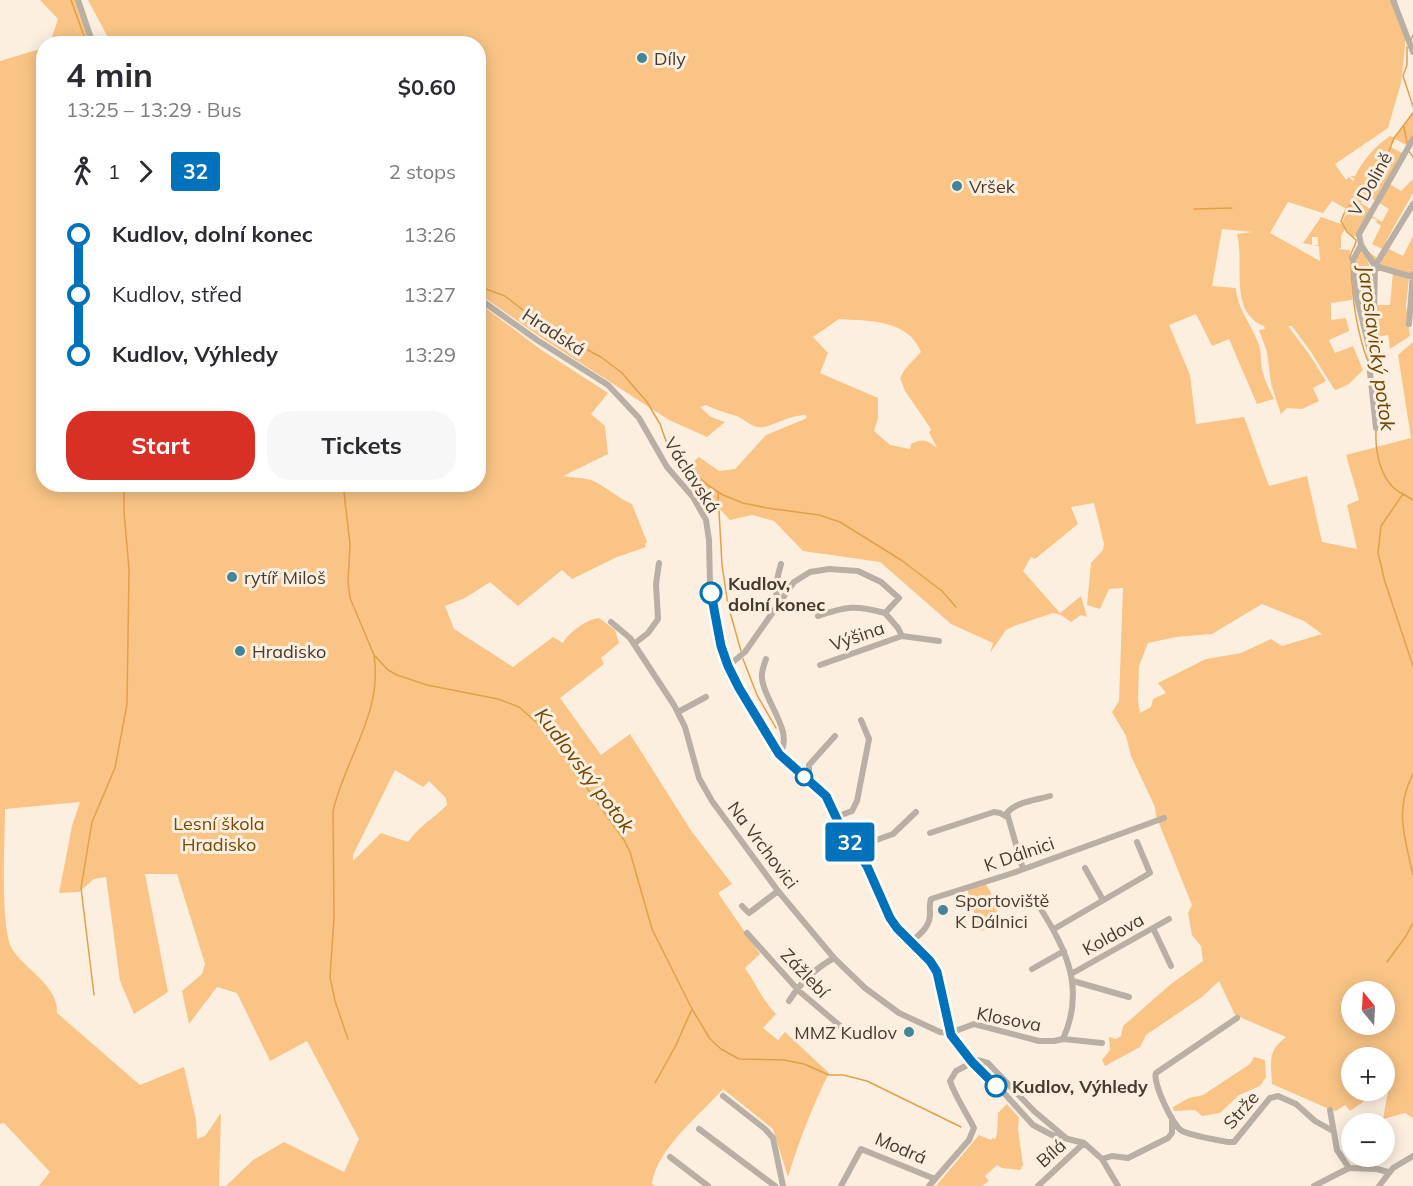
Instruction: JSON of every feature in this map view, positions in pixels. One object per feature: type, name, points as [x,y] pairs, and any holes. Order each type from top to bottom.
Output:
[{"type":"street","points":[[78,0],[90,36]]},
{"type":"street","points":[[1394,0],[1413,52]]},
{"type":"street","name":"V Dolině","points":[[1376,428],[1370,351],[1358,298],[1353,260],[1361,245],[1359,234],[1413,140]]},
{"type":"street","points":[[1377,349],[1374,317],[1375,266],[1413,204]]},
{"type":"street","points":[[1361,245],[1375,266],[1412,276],[1409,324]]},
{"type":"street","name":"Hradská","points":[[486,304],[614,390]]},
{"type":"street","name":"Václavská","points":[[614,390],[639,418],[667,467],[693,497],[706,520],[710,540],[712,601],[718,636],[728,666],[779,754],[826,796],[836,817],[867,866],[890,918],[930,961],[937,972],[950,1033],[972,1062],[1033,1125],[1046,1133],[1084,1143],[1102,1159],[1118,1186]]},
{"type":"street","points":[[634,644],[648,633],[658,620],[656,584],[659,562]]},
{"type":"street","points":[[780,564],[776,595],[780,602]]},
{"type":"street","points":[[728,666],[745,652],[794,582],[806,573],[822,569],[851,570],[874,578],[898,598],[885,613]]},
{"type":"street","points":[[818,616],[858,606],[885,613],[902,636]]},
{"type":"street","name":"Na Vrchovici","points":[[611,622],[634,644],[678,712],[685,727],[699,778],[712,801],[778,891],[834,958],[884,1003],[937,1031],[950,1033]]},
{"type":"street","name":"Výšina","points":[[820,664],[902,636],[939,641]]},
{"type":"street","points":[[766,659],[761,677],[783,734],[783,747],[779,754]]},
{"type":"street","points":[[678,712],[706,698]]},
{"type":"street","points":[[836,817],[852,811],[857,801],[869,739],[861,720]]},
{"type":"street","points":[[809,780],[809,765],[835,736]]},
{"type":"street","points":[[1023,869],[1007,817],[1009,809],[1050,796]]},
{"type":"street","points":[[855,848],[893,834],[916,812]]},
{"type":"street","points":[[930,833],[994,812],[1007,817]]},
{"type":"street","name":"K Dálnici","points":[[911,942],[928,927],[929,903],[932,899],[1164,818]]},
{"type":"street","points":[[1054,929],[1150,873],[1137,842]]},
{"type":"street","points":[[1085,868],[1103,900]]},
{"type":"street","points":[[742,906],[749,913],[778,891]]},
{"type":"street","points":[[1032,895],[1054,929],[1064,951],[1072,978],[1074,1001],[1063,1040]]},
{"type":"street","name":"Koldova","points":[[1072,978],[1169,919]]},
{"type":"street","points":[[1153,928],[1171,966]]},
{"type":"street","name":"Zážlebí","points":[[747,933],[797,989],[845,1030]]},
{"type":"street","points":[[1032,969],[1064,951]]},
{"type":"street","points":[[789,1001],[818,967],[834,958]]},
{"type":"street","points":[[1072,978],[1129,997]]},
{"type":"street","points":[[1102,1159],[1112,1155],[1128,1158],[1168,1138],[1172,1133],[1172,1118],[1154,1081],[1156,1073],[1237,1018]]},
{"type":"street","name":"Klosova","points":[[950,1033],[974,1024],[1039,1041],[1102,1043]]},
{"type":"street","points":[[972,1062],[980,1060],[988,1063],[1034,1111],[1067,1139]]},
{"type":"street","name":"Modrá","points":[[929,1186],[969,1140],[974,1128],[955,1096],[950,1081],[956,1071],[972,1062]]},
{"type":"street","points":[[723,1096],[773,1138],[783,1186]]},
{"type":"street","name":"Strže","points":[[1172,1118],[1181,1130],[1231,1143],[1237,1140],[1270,1098],[1278,1096],[1296,1104],[1315,1121],[1333,1131]]},
{"type":"street","points":[[1330,1110],[1339,1154],[1349,1168]]},
{"type":"street","points":[[699,1129],[774,1186]]},
{"type":"street","name":"Bílá","points":[[1038,1186],[1084,1143]]},
{"type":"street","name":"Modrá","points":[[841,1186],[861,1149],[935,1179]]},
{"type":"street","points":[[1379,1186],[1397,1164],[1413,1156]]},
{"type":"street","points":[[670,1157],[708,1186]]},
{"type":"street","points":[[1314,1186],[1349,1168],[1389,1172]]},
{"type":"green space","points":[[40,0],[76,0],[89,36],[52,36],[58,19]]},
{"type":"green space","points":[[88,0],[1397,0],[1406,36],[1401,83],[1388,128],[1335,164],[1346,180],[1349,177],[1353,181],[1355,179],[1350,176],[1355,176],[1379,144],[1390,136],[1395,138],[1413,111],[1413,139],[1406,145],[1395,139],[1391,147],[1404,154],[1377,201],[1362,194],[1364,197],[1361,203],[1372,210],[1357,237],[1354,236],[1355,239],[1345,229],[1341,236],[1341,248],[1338,249],[1350,250],[1352,300],[1331,303],[1331,320],[1346,318],[1349,331],[1329,340],[1335,353],[1353,346],[1363,370],[1349,384],[1334,389],[1311,352],[1292,326],[1288,326],[1326,381],[1313,388],[1319,401],[1302,409],[1287,408],[1281,414],[1271,384],[1267,352],[1259,330],[1265,329],[1246,310],[1240,286],[1237,234],[1252,232],[1222,229],[1212,286],[1236,288],[1239,303],[1259,345],[1264,376],[1274,399],[1257,404],[1229,339],[1212,346],[1196,314],[1169,325],[1190,375],[1196,424],[1244,417],[1269,486],[1307,476],[1322,542],[1357,549],[1347,505],[1359,500],[1346,455],[1411,438],[1398,355],[1413,342],[1413,1118],[1405,1113],[1395,1116],[1395,1113],[1384,1113],[1386,1101],[1395,1101],[1395,1047],[1341,1047],[1341,1101],[1364,1101],[1350,1111],[1345,1105],[1336,1111],[1329,1109],[1272,1084],[1273,1052],[1286,1037],[1235,1015],[1219,981],[1202,997],[1146,1035],[1140,1047],[1105,1066],[1102,1060],[1110,1050],[1109,1037],[1116,1039],[1121,1036],[1123,1026],[1171,984],[1203,961],[1201,946],[1192,935],[1188,913],[1192,905],[1156,816],[1155,807],[1131,756],[1126,736],[1112,712],[1119,701],[1123,588],[1109,589],[1100,609],[1087,605],[1091,563],[1103,550],[1104,544],[1094,503],[1071,507],[1078,524],[1035,559],[1031,557],[1023,571],[1060,613],[1081,596],[1087,617],[1081,615],[1071,622],[1053,613],[1014,626],[1006,630],[990,653],[993,643],[951,624],[880,562],[803,551],[774,521],[752,515],[730,520],[683,470],[699,457],[719,471],[735,469],[766,435],[805,419],[807,417],[805,415],[760,427],[706,405],[700,407],[711,417],[725,422],[707,437],[669,420],[486,299],[486,36],[107,36]],"holes":[[[1332,201],[1348,210],[1341,224],[1321,217],[1303,243],[1312,245],[1312,237],[1318,237],[1318,245],[1313,245],[1319,246],[1320,261],[1270,233],[1288,202],[1323,213]],[[839,319],[862,320],[897,328],[907,333],[915,341],[921,352],[900,378],[905,391],[929,426],[931,430],[929,432],[937,448],[922,441],[911,444],[910,449],[890,445],[874,431],[878,418],[878,398],[820,373],[828,353],[813,337]],[[1262,604],[1304,621],[1322,634],[1282,646],[1271,639],[1241,653],[1206,659],[1158,683],[1166,693],[1153,699],[1151,707],[1140,713],[1139,666],[1148,643],[1176,637],[1212,634]]]},
{"type":"green space","name":"Lesní škola Hradisko","points":[[36,50],[36,492],[486,492],[486,308],[540,349],[608,393],[591,414],[605,426],[608,454],[563,476],[591,480],[632,504],[647,542],[646,547],[617,557],[572,579],[562,570],[518,606],[490,582],[465,598],[445,606],[454,629],[513,667],[553,637],[563,643],[578,627],[594,619],[599,618],[615,630],[619,643],[601,658],[604,664],[560,698],[601,755],[630,734],[692,832],[732,884],[718,893],[760,954],[745,968],[763,998],[776,1014],[763,1028],[778,1040],[785,1032],[829,1073],[806,1124],[788,1177],[773,1129],[723,1089],[670,1145],[655,1171],[652,1184],[655,1186],[226,1186],[253,1160],[284,1142],[344,1172],[359,1139],[307,1041],[270,1061],[237,993],[217,987],[189,1024],[182,991],[202,974],[205,964],[177,874],[145,874],[168,992],[134,1014],[120,981],[106,877],[94,879],[79,892],[59,893],[72,826],[80,802],[5,809],[4,900],[5,919],[11,947],[46,985],[56,1003],[57,1013],[140,1085],[184,1067],[196,1120],[197,1139],[205,1136],[221,1113],[219,1186],[39,1186],[50,1172],[4,1123],[0,1124],[0,61]],"holes":[[[395,770],[423,787],[429,781],[446,798],[447,805],[421,827],[408,842],[381,833],[353,861],[353,855]]]},
{"type":"green space","points":[[1413,179],[1413,193],[1386,241],[1389,243],[1378,260],[1372,260],[1368,251],[1377,258],[1382,249],[1372,244],[1381,226],[1376,222],[1377,220],[1370,219],[1372,216],[1382,222],[1389,209],[1379,203],[1390,184],[1401,191]]},
{"type":"green space","points":[[1413,236],[1413,270],[1410,275],[1378,264],[1387,248],[1403,256]]},
{"type":"green space","points":[[1363,248],[1373,276],[1372,321],[1364,322],[1356,276],[1359,250]]},
{"type":"green space","points":[[1393,272],[1409,278],[1406,305],[1410,336],[1390,349],[1388,335],[1377,337],[1376,305],[1390,305]]},
{"type":"green space","points":[[985,883],[1001,924],[980,931],[967,889]]},
{"type":"green space","points":[[1254,1057],[1265,1060],[1266,1077],[1260,1086],[1239,1095],[1220,1113],[1202,1116],[1195,1110],[1174,1111],[1173,1107],[1189,1098],[1203,1095],[1250,1064]]},
{"type":"green space","points":[[1007,1104],[1019,1118],[1018,1129],[1023,1165],[1020,1170],[1002,1168],[997,1165],[985,1176],[989,1181],[982,1186],[936,1186],[979,1135],[991,1140],[995,1139],[998,1113]]},
{"type":"waterway","name":"Kudlovský potok","points":[[71,0],[84,36]]},
{"type":"waterway","name":"Jaroslavický potok","points":[[1411,40],[1413,35]]},
{"type":"waterway","name":"Jaroslavický potok","points":[[1407,47],[1407,65],[1403,76],[1413,106]]},
{"type":"waterway","name":"Jaroslavický potok","points":[[1350,259],[1356,240],[1347,232],[1341,221],[1346,209],[1352,204],[1363,186],[1375,176],[1386,159],[1394,138],[1413,113]]},
{"type":"waterway","points":[[1404,127],[1407,143]]},
{"type":"waterway","points":[[1409,151],[1413,157]]},
{"type":"waterway","points":[[1194,209],[1232,208]]},
{"type":"waterway","name":"Jaroslavický potok","points":[[1351,266],[1355,313],[1367,359]]},
{"type":"waterway","points":[[486,289],[505,296],[546,328],[601,357],[622,373],[647,402],[660,424],[666,441],[678,459],[709,486],[743,503],[819,515],[840,522],[901,560],[942,591],[956,607]]},
{"type":"waterway","name":"Jaroslavický potok","points":[[1376,431],[1381,467],[1389,483],[1403,494],[1381,526],[1378,553],[1385,582],[1413,666]]},
{"type":"waterway","points":[[94,995],[81,888],[92,822],[115,768],[127,704],[129,569],[124,492]]},
{"type":"waterway","name":"Kudlovský potok","points":[[344,492],[350,544],[348,582],[350,598],[374,655],[388,670],[397,675],[427,685],[498,699],[519,707],[536,722],[562,753],[624,840],[630,852],[652,929],[692,1009],[710,1039],[721,1049],[739,1059],[784,1060],[804,1064],[829,1075],[843,1075],[867,1081],[961,1127]]},
{"type":"waterway","points":[[718,493],[722,565],[728,605],[741,651]]},
{"type":"waterway","points":[[1403,494],[1413,500]]},
{"type":"waterway","points":[[348,1039],[335,1001],[330,977],[334,918],[333,811],[362,734],[373,696],[374,655]]},
{"type":"waterway","points":[[743,659],[757,695],[776,728]]},
{"type":"waterway","points":[[1413,774],[1407,787],[1403,812],[1404,836],[1413,875]]},
{"type":"waterway","points":[[1387,962],[1413,923]]},
{"type":"waterway","points":[[655,1083],[692,1009]]},
{"type":"bus line","name":"32","points":[[711,593],[721,646],[739,688],[779,754],[826,796],[843,832],[867,866],[890,918],[930,961],[937,972],[951,1035],[986,1078],[996,1086]]},
{"type":"place","name":"Díly","points":[[642,58]]},
{"type":"place","name":"Vršek","points":[[957,186]]},
{"type":"place","name":"rytíř Miloš","points":[[232,577]]},
{"type":"place","name":"Kudlov, dolní konec","points":[[711,593]]},
{"type":"place","name":"Hradisko","points":[[240,651]]},
{"type":"place","name":"Sportoviště K Dálnici","points":[[943,910]]},
{"type":"place","name":"MMZ Kudlov","points":[[909,1032]]},
{"type":"place","name":"Kudlov, Výhledy","points":[[996,1086]]}]
